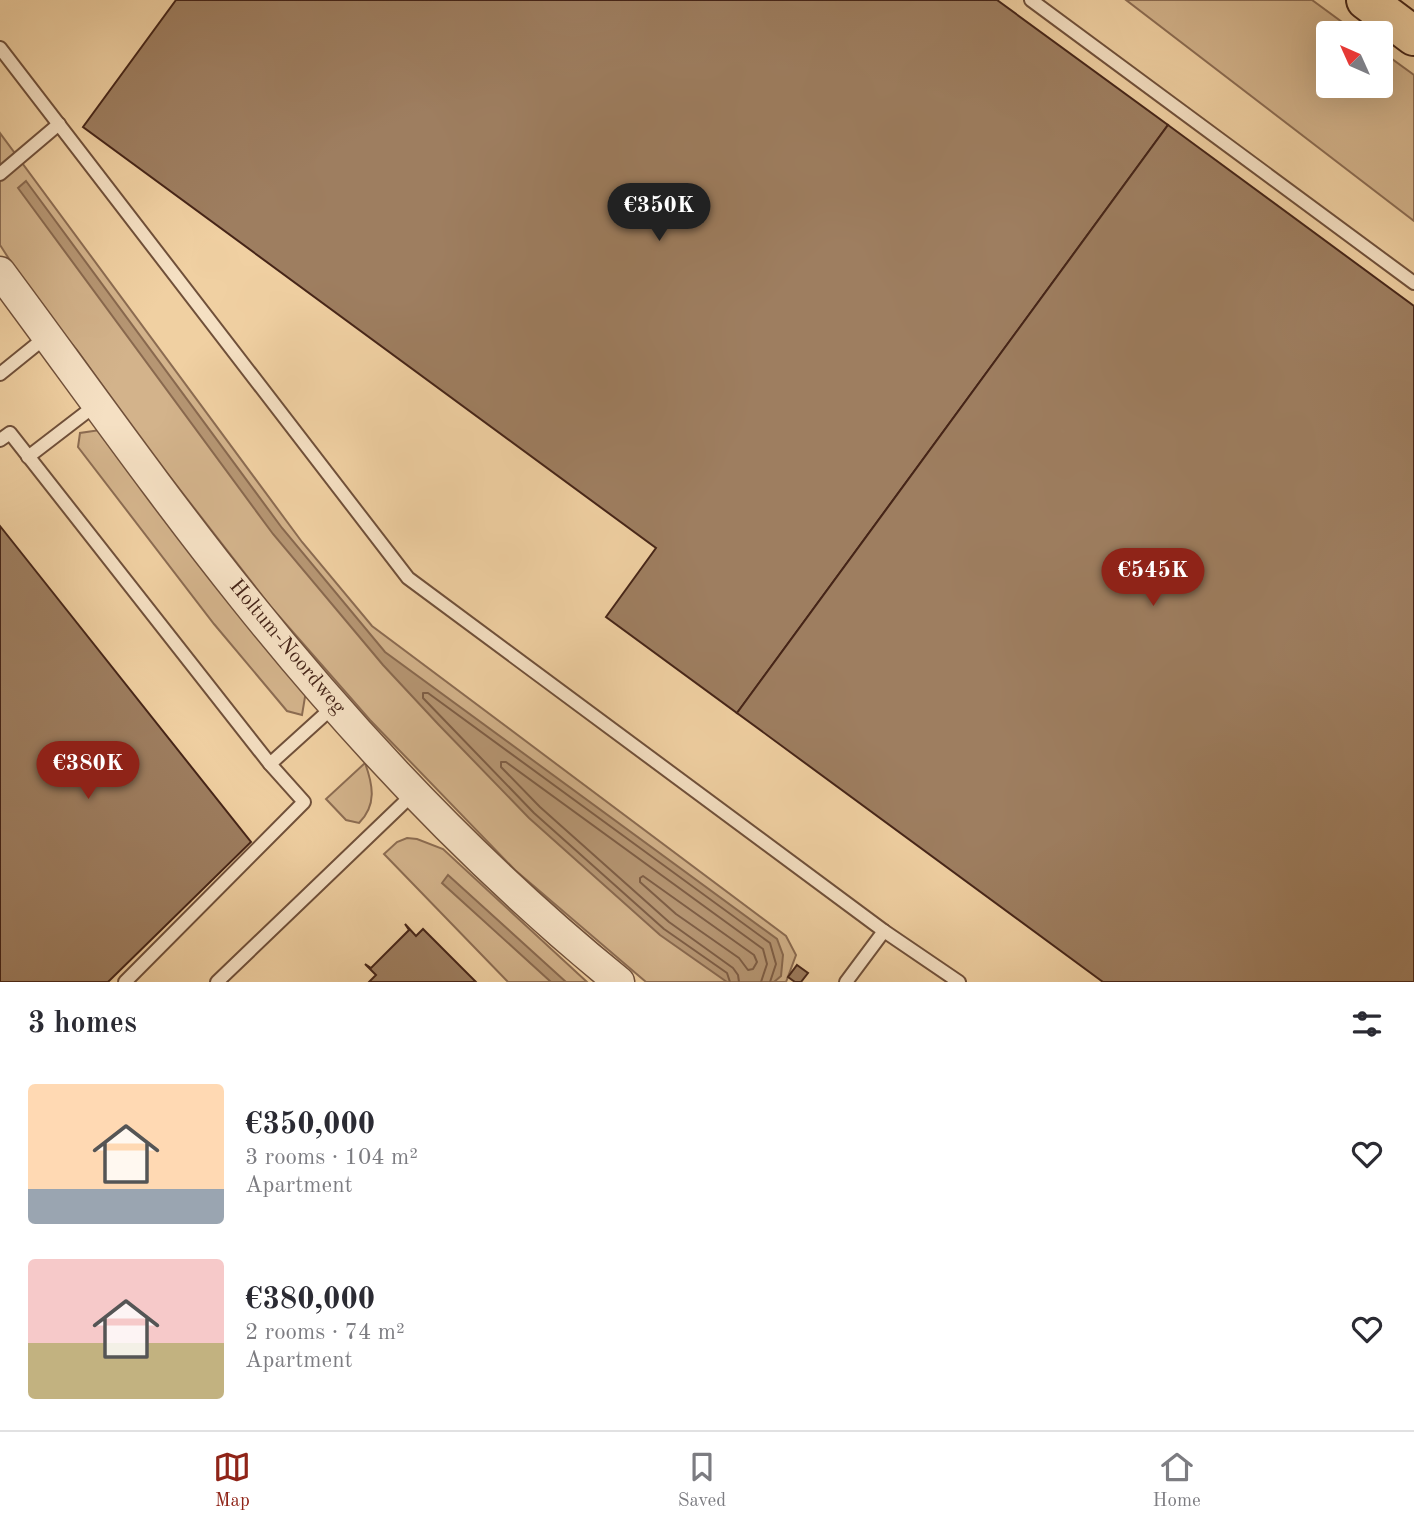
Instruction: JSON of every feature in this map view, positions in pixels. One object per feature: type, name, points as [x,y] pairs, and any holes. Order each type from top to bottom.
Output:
[{"type":"highway","points":[[1366,0],[1414,36]]},
{"type":"street","name":"Holtum-Noordweg","points":[[0,272],[243,597],[335,706],[523,901],[619,982]]},
{"type":"lane","points":[[1031,0],[1414,283]]},
{"type":"lane","points":[[0,48],[408,578],[884,931],[959,982]]},
{"type":"lane","points":[[0,174],[59,124]]},
{"type":"lane","points":[[0,374],[47,336]]},
{"type":"lane","points":[[29,457],[97,403]]},
{"type":"lane","points":[[0,440],[9,433],[270,764],[304,802],[125,982]]},
{"type":"lane","points":[[270,764],[335,706]]},
{"type":"lane","points":[[217,982],[415,791]]},
{"type":"lane","points":[[846,982],[884,931]]},
{"type":"shaded area","points":[[1126,0],[1312,0],[1341,21],[1316,21],[1316,98],[1393,98],[1393,60],[1414,75],[1414,221]]},
{"type":"shaded area","points":[[0,133],[302,542],[372,626],[786,936],[796,955],[786,982],[646,982],[515,870],[370,720],[271,607],[139,437],[77,350],[37,302],[0,245]]},
{"type":"shaded area","points":[[100,430],[306,691],[302,715],[287,711],[214,624],[78,447],[80,433]]},
{"type":"shaded area","points":[[365,763],[372,794],[369,809],[359,823],[346,820],[326,799]]},
{"type":"shaded area","points":[[407,838],[443,849],[587,982],[508,982],[384,854],[397,842]]},
{"type":"water","points":[[26,181],[282,528],[385,652],[777,939],[783,955],[781,976],[774,982],[727,982],[660,935],[529,818],[438,724],[383,665],[273,534],[18,188]]},
{"type":"water","points":[[448,875],[566,982],[551,982],[442,883]]},
{"type":"building","points":[[176,0],[997,0],[1168,125],[737,713],[606,617],[656,548],[83,127]]},
{"type":"building","points":[[1168,125],[1414,306],[1414,982],[1103,982],[737,713]]},
{"type":"building","points":[[0,526],[251,842],[108,982],[0,982]]},
{"type":"building","points":[[405,924],[416,936],[423,929],[476,982],[369,982],[376,975],[365,964],[371,968],[409,930]]},
{"type":"building","points":[[797,965],[808,973],[801,982],[795,982],[788,977]]}]
